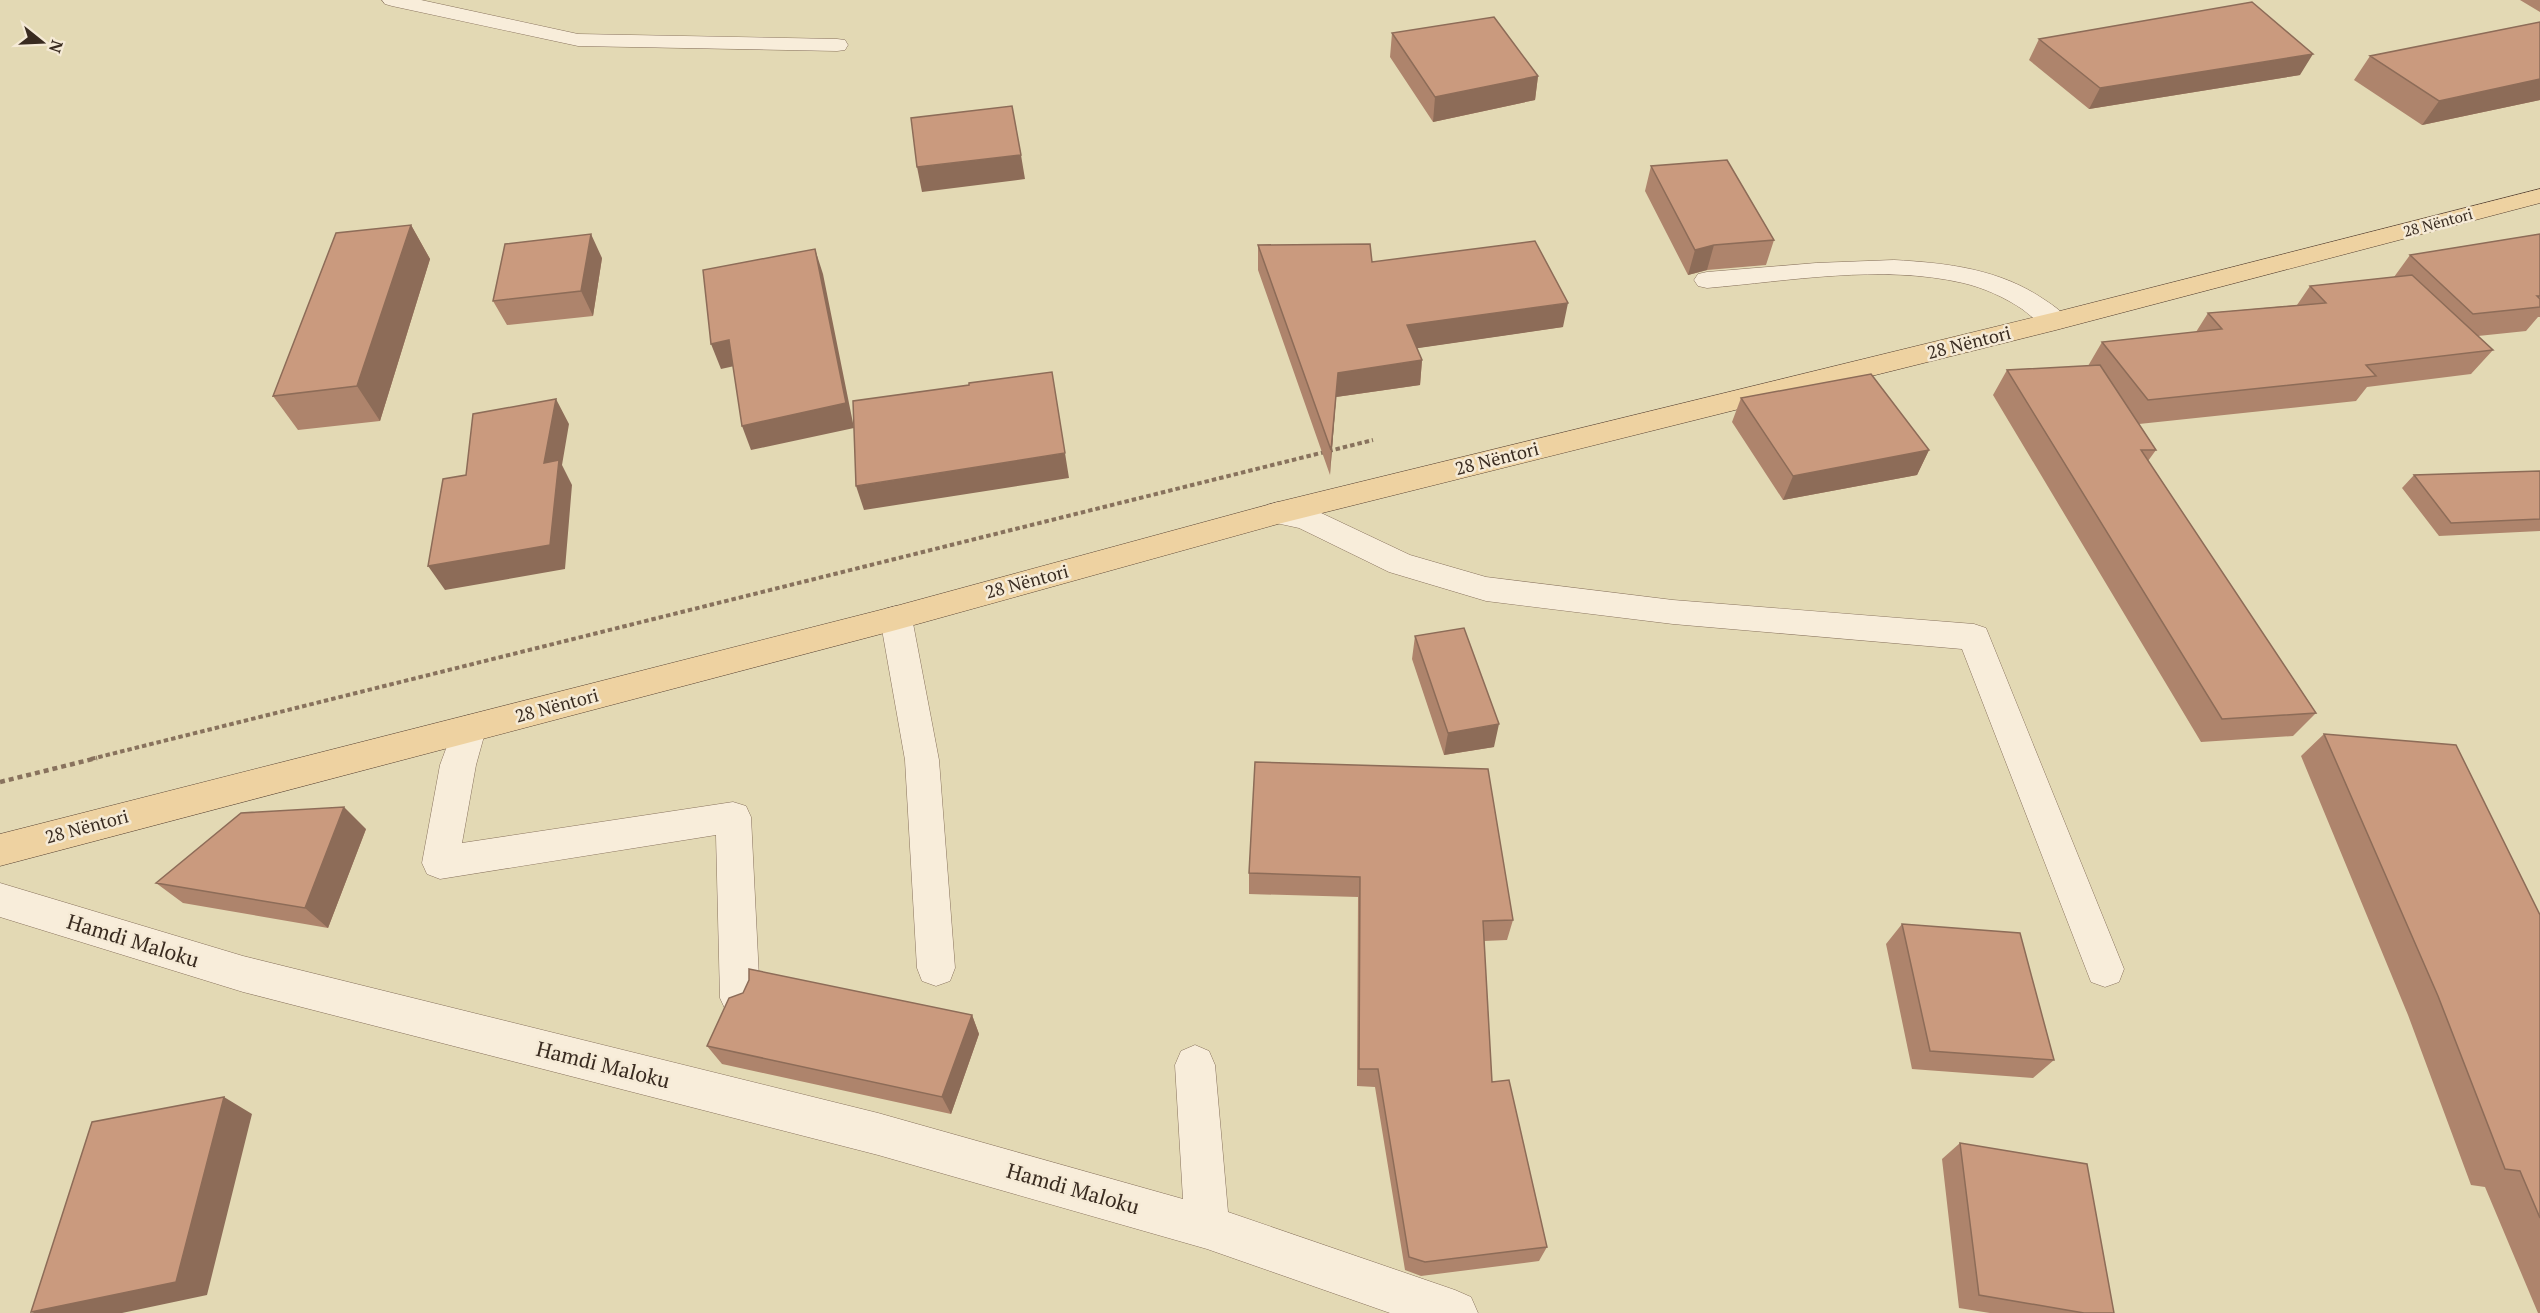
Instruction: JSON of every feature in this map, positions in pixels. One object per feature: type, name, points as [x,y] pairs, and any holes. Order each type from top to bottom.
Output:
[{"type":"main road","name":"28 Nëntori","points":[[0,850],[896,618],[1278,513],[2056,321],[2540,196]]},
{"type":"street","points":[[392,0],[578,40],[837,45]]},
{"type":"street","points":[[1707,280],[1816,272],[1931,268],[1965,274],[1998,284],[2021,295],[2056,321]]},
{"type":"street","points":[[1278,513],[1306,519],[1400,564],[1486,589],[1673,612],[1974,637],[2105,969]]},
{"type":"street","points":[[896,618],[922,760],[936,968]]},
{"type":"street","points":[[469,729],[458,765],[440,864],[733,817],[740,998]]},
{"type":"street","name":"Hamdi Maloku","points":[[0,900],[243,974],[878,1134],[1207,1227],[1455,1313]]},
{"type":"street","points":[[1195,1065],[1207,1227]]},
{"type":"shaded area","points":[[0,0],[2540,0],[2540,1313],[0,1313]]},
{"type":"building","points":[[2252,2],[2313,54],[2100,88],[2039,39]]},
{"type":"building","points":[[1494,17],[1538,76],[1435,97],[1392,33]]},
{"type":"building","points":[[2540,22],[2540,79],[2439,101],[2370,56]]},
{"type":"building","points":[[1012,106],[1021,155],[917,167],[911,118]]},
{"type":"building","points":[[1727,160],[1774,240],[1714,245],[1695,250],[1651,166]]},
{"type":"building","points":[[411,225],[357,386],[273,396],[336,233]]},
{"type":"building","points":[[591,234],[581,291],[493,301],[505,244]]},
{"type":"building","points":[[2540,234],[2540,296],[2537,296],[2540,299],[2540,307],[2473,314],[2410,255]]},
{"type":"building","points":[[1535,241],[1568,303],[1407,325],[1422,360],[1338,373],[1331,450],[1258,245],[1370,244],[1372,262]]},
{"type":"building","points":[[815,249],[846,403],[742,426],[729,340],[711,344],[703,270]]},
{"type":"building","points":[[2412,275],[2493,350],[2366,365],[2376,376],[2148,400],[2102,342],[2222,329],[2208,313],[2326,303],[2310,286]]},
{"type":"building","points":[[2100,365],[2156,450],[2141,450],[2316,713],[2222,719],[2007,370]]},
{"type":"building","points":[[1052,372],[1065,453],[856,486],[853,401]]},
{"type":"building","points":[[1871,374],[1929,450],[1793,476],[1741,398]]},
{"type":"building","points":[[556,399],[544,463],[559,460],[550,545],[428,566],[443,479],[466,475],[473,414]]},
{"type":"building","points":[[2540,471],[2540,519],[2451,523],[2414,475]]},
{"type":"building","points":[[1464,628],[1499,724],[1448,733],[1415,636]]},
{"type":"building","points":[[2324,734],[2456,745],[2540,915],[2540,1218],[2520,1171],[2505,1169],[2438,996]]},
{"type":"building","points":[[1255,762],[1488,769],[1513,920],[1483,921],[1492,1082],[1509,1080],[1547,1247],[1425,1262],[1409,1257],[1378,1069],[1359,1069],[1360,877],[1249,873]]},
{"type":"building","points":[[344,807],[305,908],[156,883],[241,813]]},
{"type":"building","points":[[1902,924],[2020,933],[2054,1060],[1930,1051]]},
{"type":"building","points":[[749,969],[972,1015],[942,1097],[707,1046],[729,998],[743,993],[749,980]]},
{"type":"building","points":[[224,1097],[176,1282],[31,1312],[92,1122]]},
{"type":"building","points":[[1960,1143],[2087,1164],[2114,1313],[2084,1313],[1979,1295]]}]
